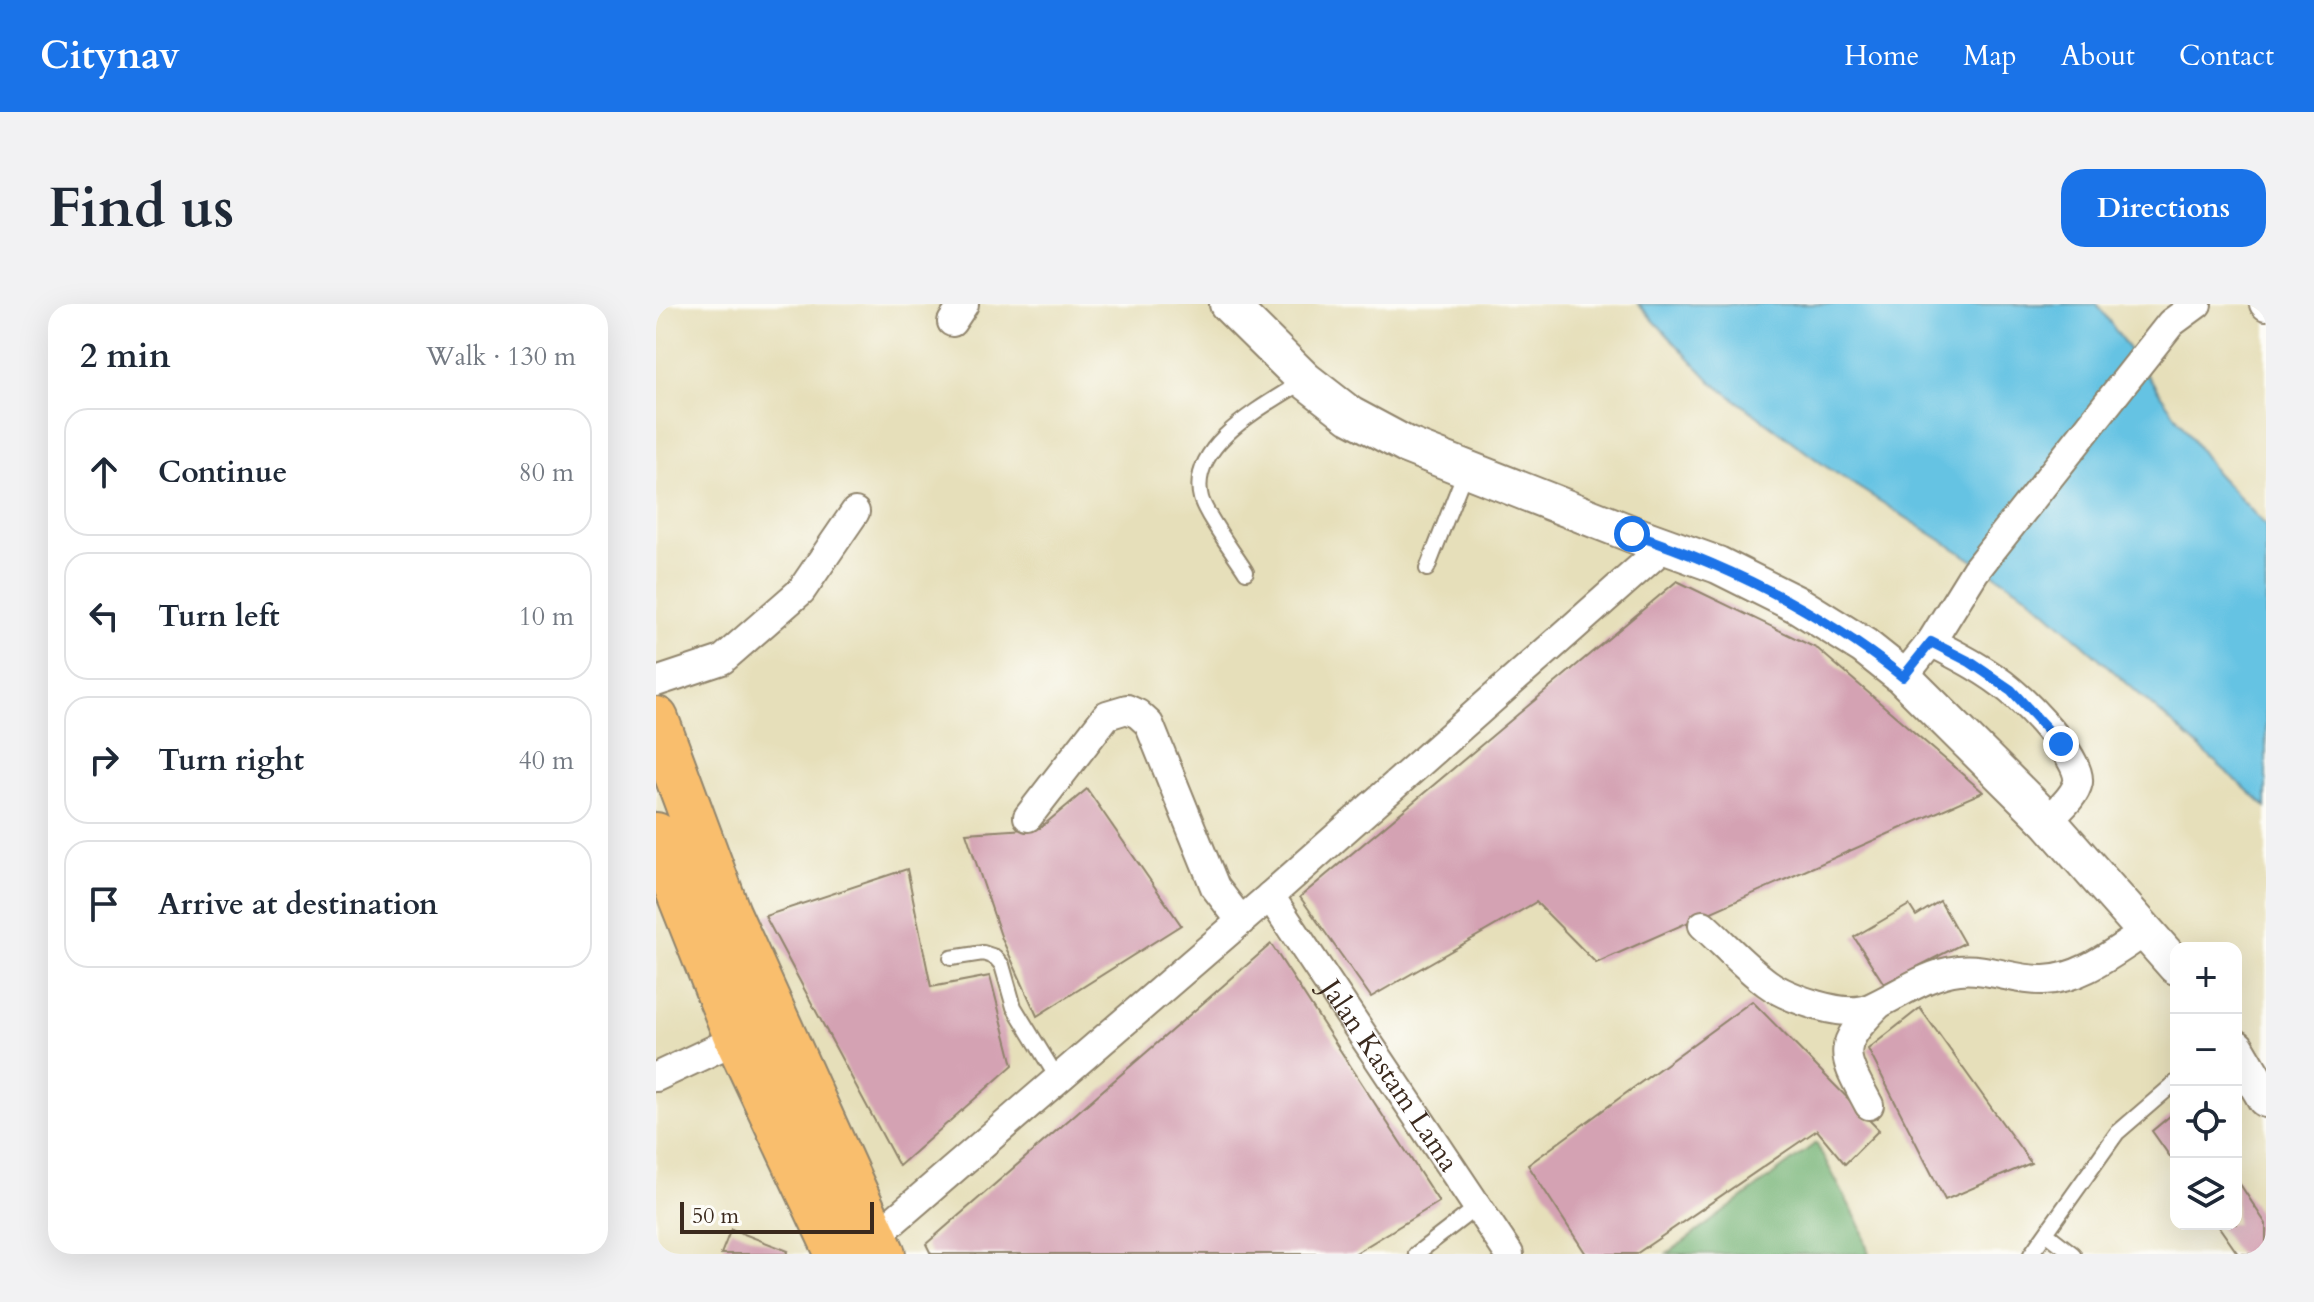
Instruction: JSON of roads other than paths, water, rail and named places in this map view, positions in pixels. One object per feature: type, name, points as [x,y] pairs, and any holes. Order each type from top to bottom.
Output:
[{"type":"highway","points":[[656,719],[728,913],[865,1248]]},
{"type":"highway","points":[[656,835],[737,1039],[865,1248]]},
{"type":"street","points":[[1228,304],[1305,380],[1350,415],[1406,445],[1718,565],[1800,606],[1864,646],[1903,677],[2048,821],[2170,959]]},
{"type":"street","points":[[1903,677],[1931,642],[1975,571],[2171,323],[2197,304]]},
{"type":"street","points":[[656,682],[722,660],[801,591],[855,512]]},
{"type":"street","points":[[865,1248],[1270,896],[1666,545]]},
{"type":"street","points":[[1931,642],[1970,662],[2011,690],[2061,744],[2075,766],[2078,781],[2073,793],[2048,821]]},
{"type":"street","points":[[1028,817],[1107,715],[1127,709],[1138,714],[1149,724],[1215,887],[1241,921]]},
{"type":"street","name":"Jalan Kastam Lama","points":[[1270,896],[1509,1254]]},
{"type":"street","points":[[1703,925],[1769,985],[1830,1011],[1851,1012],[1866,1010],[1933,976],[1959,970],[1980,969],[2043,980],[2076,975],[2147,931]]},
{"type":"street","points":[[1869,1105],[1847,1065],[1849,1040],[1882,1001]]},
{"type":"street","points":[[656,1077],[737,1039]]},
{"type":"street","points":[[2242,1058],[2266,1099]]},
{"type":"lane","points":[[1246,572],[1201,500],[1202,466],[1230,429],[1305,380]]},
{"type":"lane","points":[[1427,569],[1466,469]]},
{"type":"lane","points":[[951,958],[983,953],[995,957],[1002,965],[1014,1007],[1058,1079]]},
{"type":"lane","points":[[2031,1254],[2117,1133],[2171,1086]]},
{"type":"lane","points":[[1416,1254],[1477,1207]]},
{"type":"lane","points":[[2046,1233],[2073,1254]]},
{"type":"water","points":[[1638,304],[2097,304],[2216,473],[2266,526],[2266,807],[2029,596],[1825,466],[1713,383]]}]
